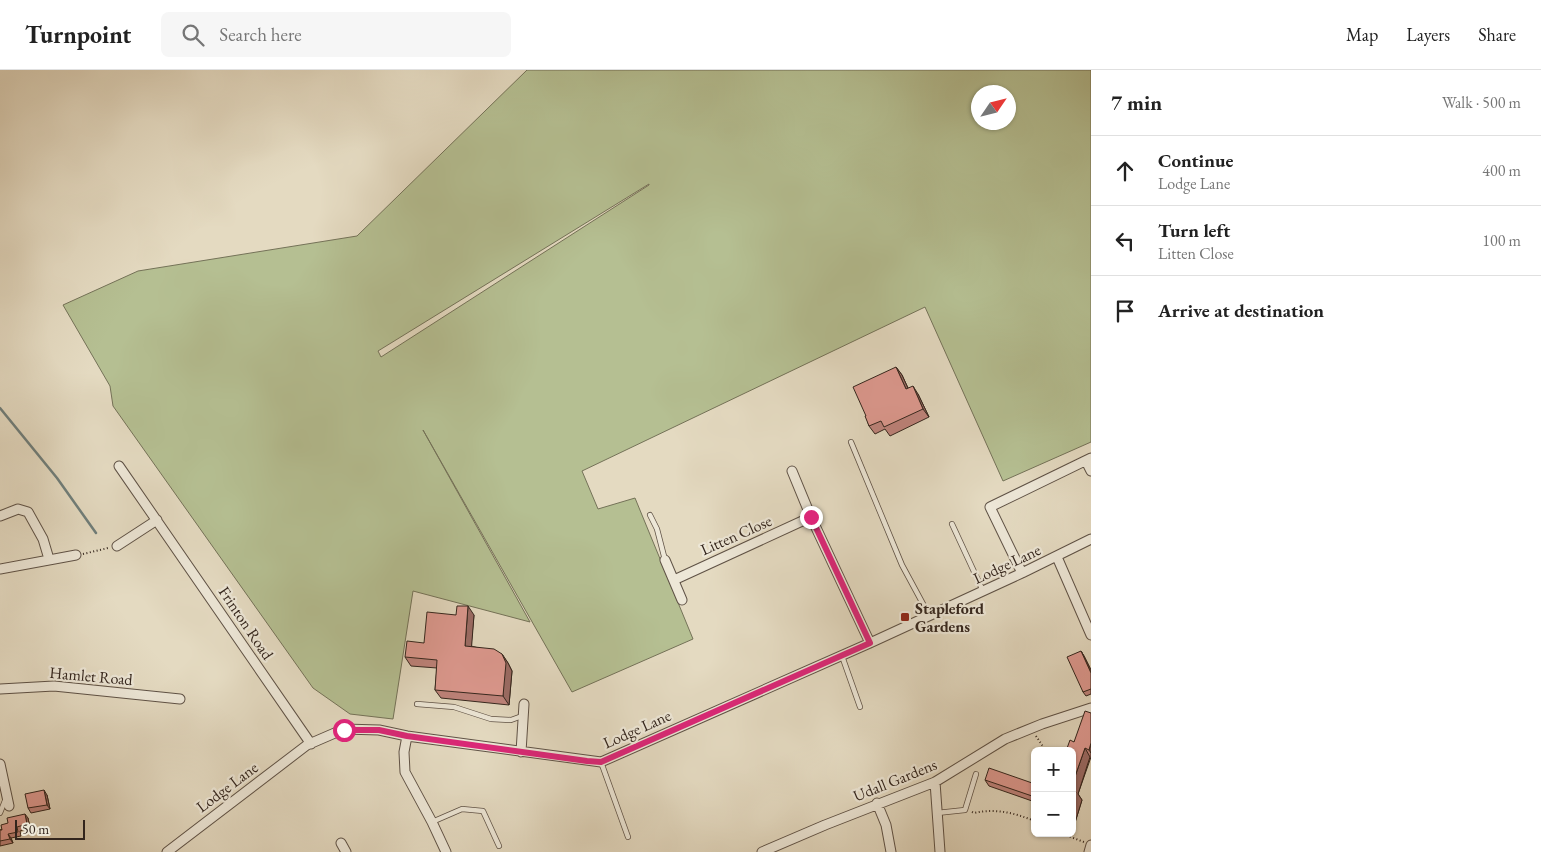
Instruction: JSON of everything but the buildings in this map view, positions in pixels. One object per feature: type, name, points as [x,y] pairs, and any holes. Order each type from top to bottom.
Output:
[{"type":"street","points":[[1022,573],[990,507],[1088,460],[1091,472]]},
{"type":"street","name":"Frinton Road","points":[[120,466],[311,744]]},
{"type":"street","points":[[792,471],[811,517],[870,643]]},
{"type":"street","points":[[0,516],[18,509],[28,512],[43,539],[49,559]]},
{"type":"street","name":"Litten Close","points":[[674,580],[811,517]]},
{"type":"street","points":[[117,546],[157,520]]},
{"type":"street","name":"Lodge Lane","points":[[167,852],[307,745],[344,730],[379,730],[407,736],[601,762],[983,592],[1091,539]]},
{"type":"street","points":[[0,569],[76,555]]},
{"type":"street","points":[[1057,556],[1091,635]]},
{"type":"street","points":[[665,560],[682,600]]},
{"type":"street","name":"Hamlet Road","points":[[0,689],[54,686],[180,699]]},
{"type":"street","points":[[521,752],[524,704]]},
{"type":"street","name":"Udall Gardens","points":[[762,852],[824,825],[935,782],[1006,739],[1031,728],[1091,708]]},
{"type":"street","points":[[407,736],[404,752],[405,772],[446,852]]},
{"type":"street","points":[[0,769],[8,801]]},
{"type":"street","points":[[935,782],[940,852]]},
{"type":"street","points":[[877,804],[886,825],[891,852]]},
{"type":"street","points":[[341,842],[346,852]]},
{"type":"street","points":[[1088,844],[1088,852]]},
{"type":"lane","points":[[851,442],[902,565],[929,615]]},
{"type":"lane","points":[[650,516],[657,529],[665,560]]},
{"type":"lane","points":[[952,524],[983,592]]},
{"type":"lane","points":[[841,655],[860,707]]},
{"type":"lane","points":[[417,704],[454,707],[491,719],[511,720],[524,716]]},
{"type":"lane","points":[[601,762],[628,837]]},
{"type":"lane","points":[[937,813],[966,810],[976,774]]},
{"type":"lane","points":[[0,813],[8,801]]},
{"type":"lane","points":[[432,822],[462,809],[483,812],[499,846]]},
{"type":"path","points":[[76,555],[117,546]]},
{"type":"path","points":[[1031,728],[1043,747]]},
{"type":"path","points":[[966,810],[974,813],[998,810],[1012,812],[1031,819]]},
{"type":"path","points":[[1070,837],[1088,844]]},
{"type":"green space","points":[[527,70],[1091,70],[1091,442],[1003,481],[925,307],[582,471],[598,509],[635,498],[693,639],[572,692],[423,430],[530,622],[413,591],[393,719],[350,714],[313,688],[113,406],[110,386],[63,305],[138,271],[357,236]],"holes":[[[649,185],[381,357],[378,351]]]},
{"type":"waterway","points":[[0,408],[57,478],[96,533]]},
{"type":"place","name":"Stapleford Gardens","points":[[905,617]]},
{"type":"route","points":[[344,730],[379,730],[407,736],[601,762],[870,643],[811,517]]}]
